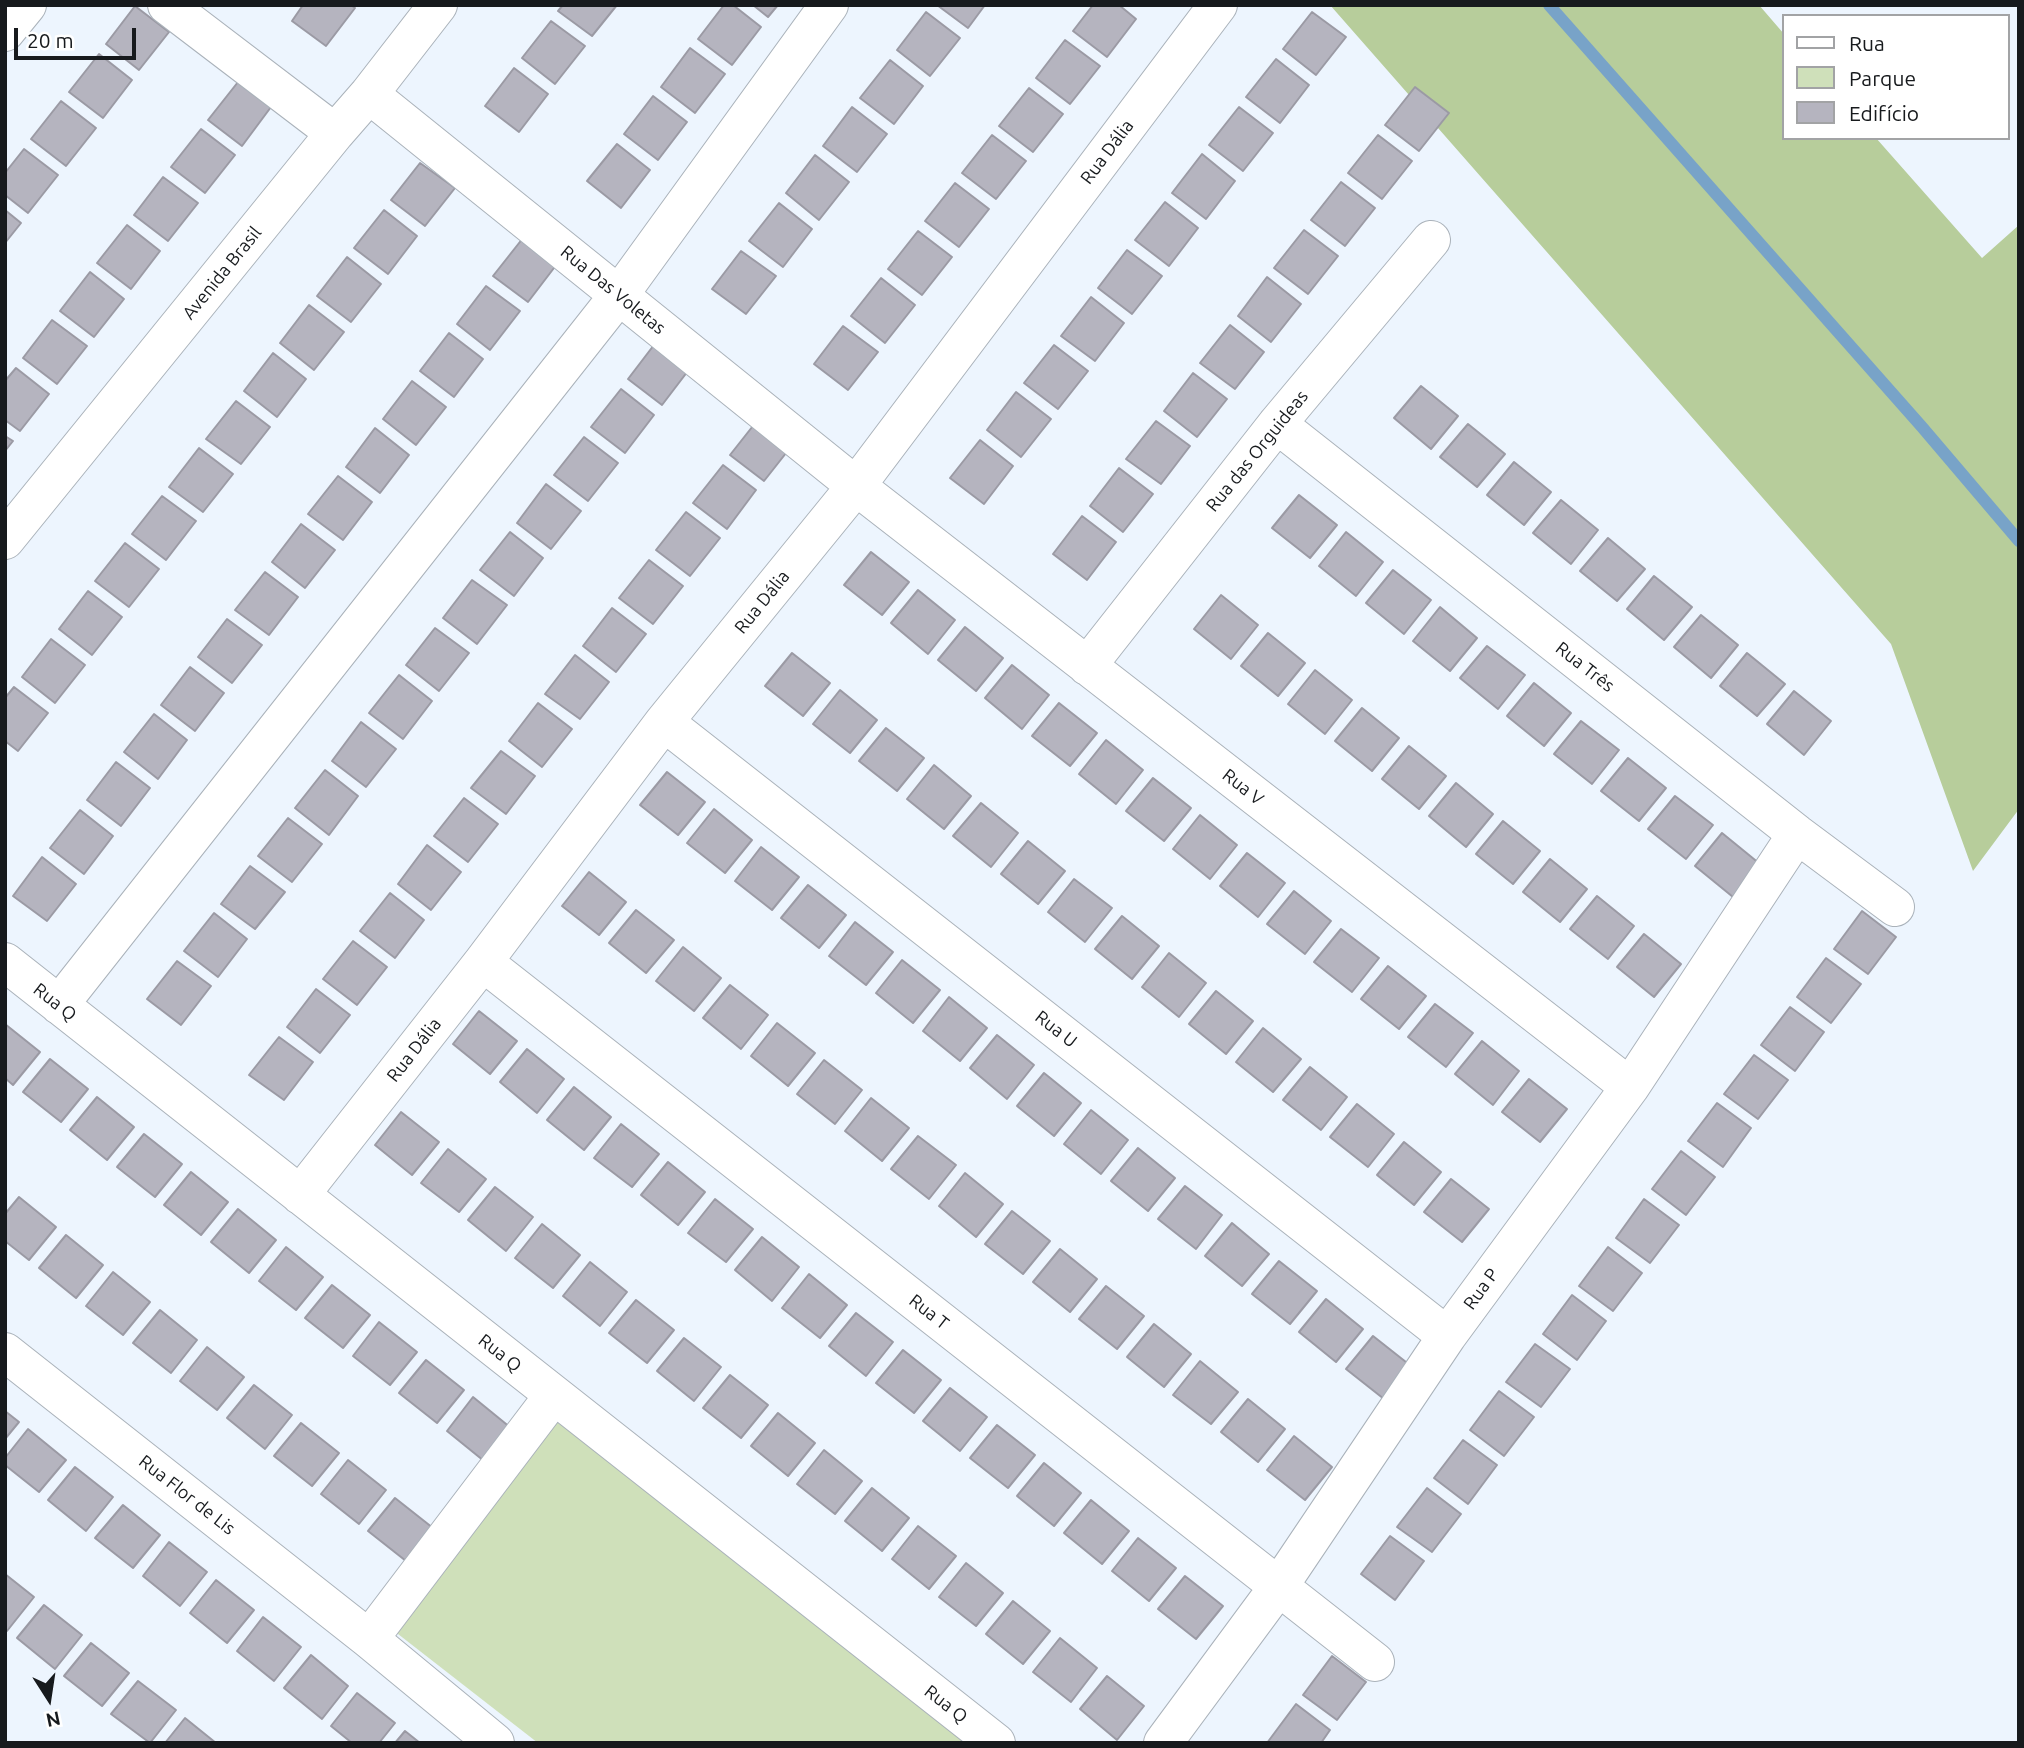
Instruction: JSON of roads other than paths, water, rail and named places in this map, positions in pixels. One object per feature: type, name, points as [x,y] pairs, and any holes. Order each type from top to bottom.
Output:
[{"type":"street","points":[[5,32],[27,5]]},
{"type":"street","points":[[167,5],[335,133]]},
{"type":"street","name":"Avenida Brasil","points":[[5,540],[369,94],[438,5]]},
{"type":"street","points":[[59,1005],[619,295],[829,5]]},
{"type":"street","name":"Rua Dália","points":[[300,1195],[483,962],[664,722],[856,486],[1218,5]]},
{"type":"street","name":"Rua Das Voletas","points":[[369,94],[856,486]]},
{"type":"street","name":"Rua das Orguideas","points":[[1087,666],[1277,424],[1431,240]]},
{"type":"street","name":"Rua Três","points":[[1277,424],[1797,834],[1895,907]]},
{"type":"street","name":"Rua V","points":[[856,486],[1630,1087]]},
{"type":"street","name":"Rua U","points":[[664,722],[1447,1336]]},
{"type":"street","name":"Rua P","points":[[1163,1743],[1279,1586],[1447,1336],[1630,1087],[1797,834]]},
{"type":"street","name":"Rua Q","points":[[5,962],[996,1743]]},
{"type":"street","name":"Rua T","points":[[483,962],[1375,1662]]},
{"type":"street","name":"Rua Flor de Lis","points":[[5,1352],[369,1639],[495,1743]]},
{"type":"street","points":[[369,1639],[554,1395]]},
{"type":"waterway","points":[[1549,5],[1922,427],[2019,541]]}]
